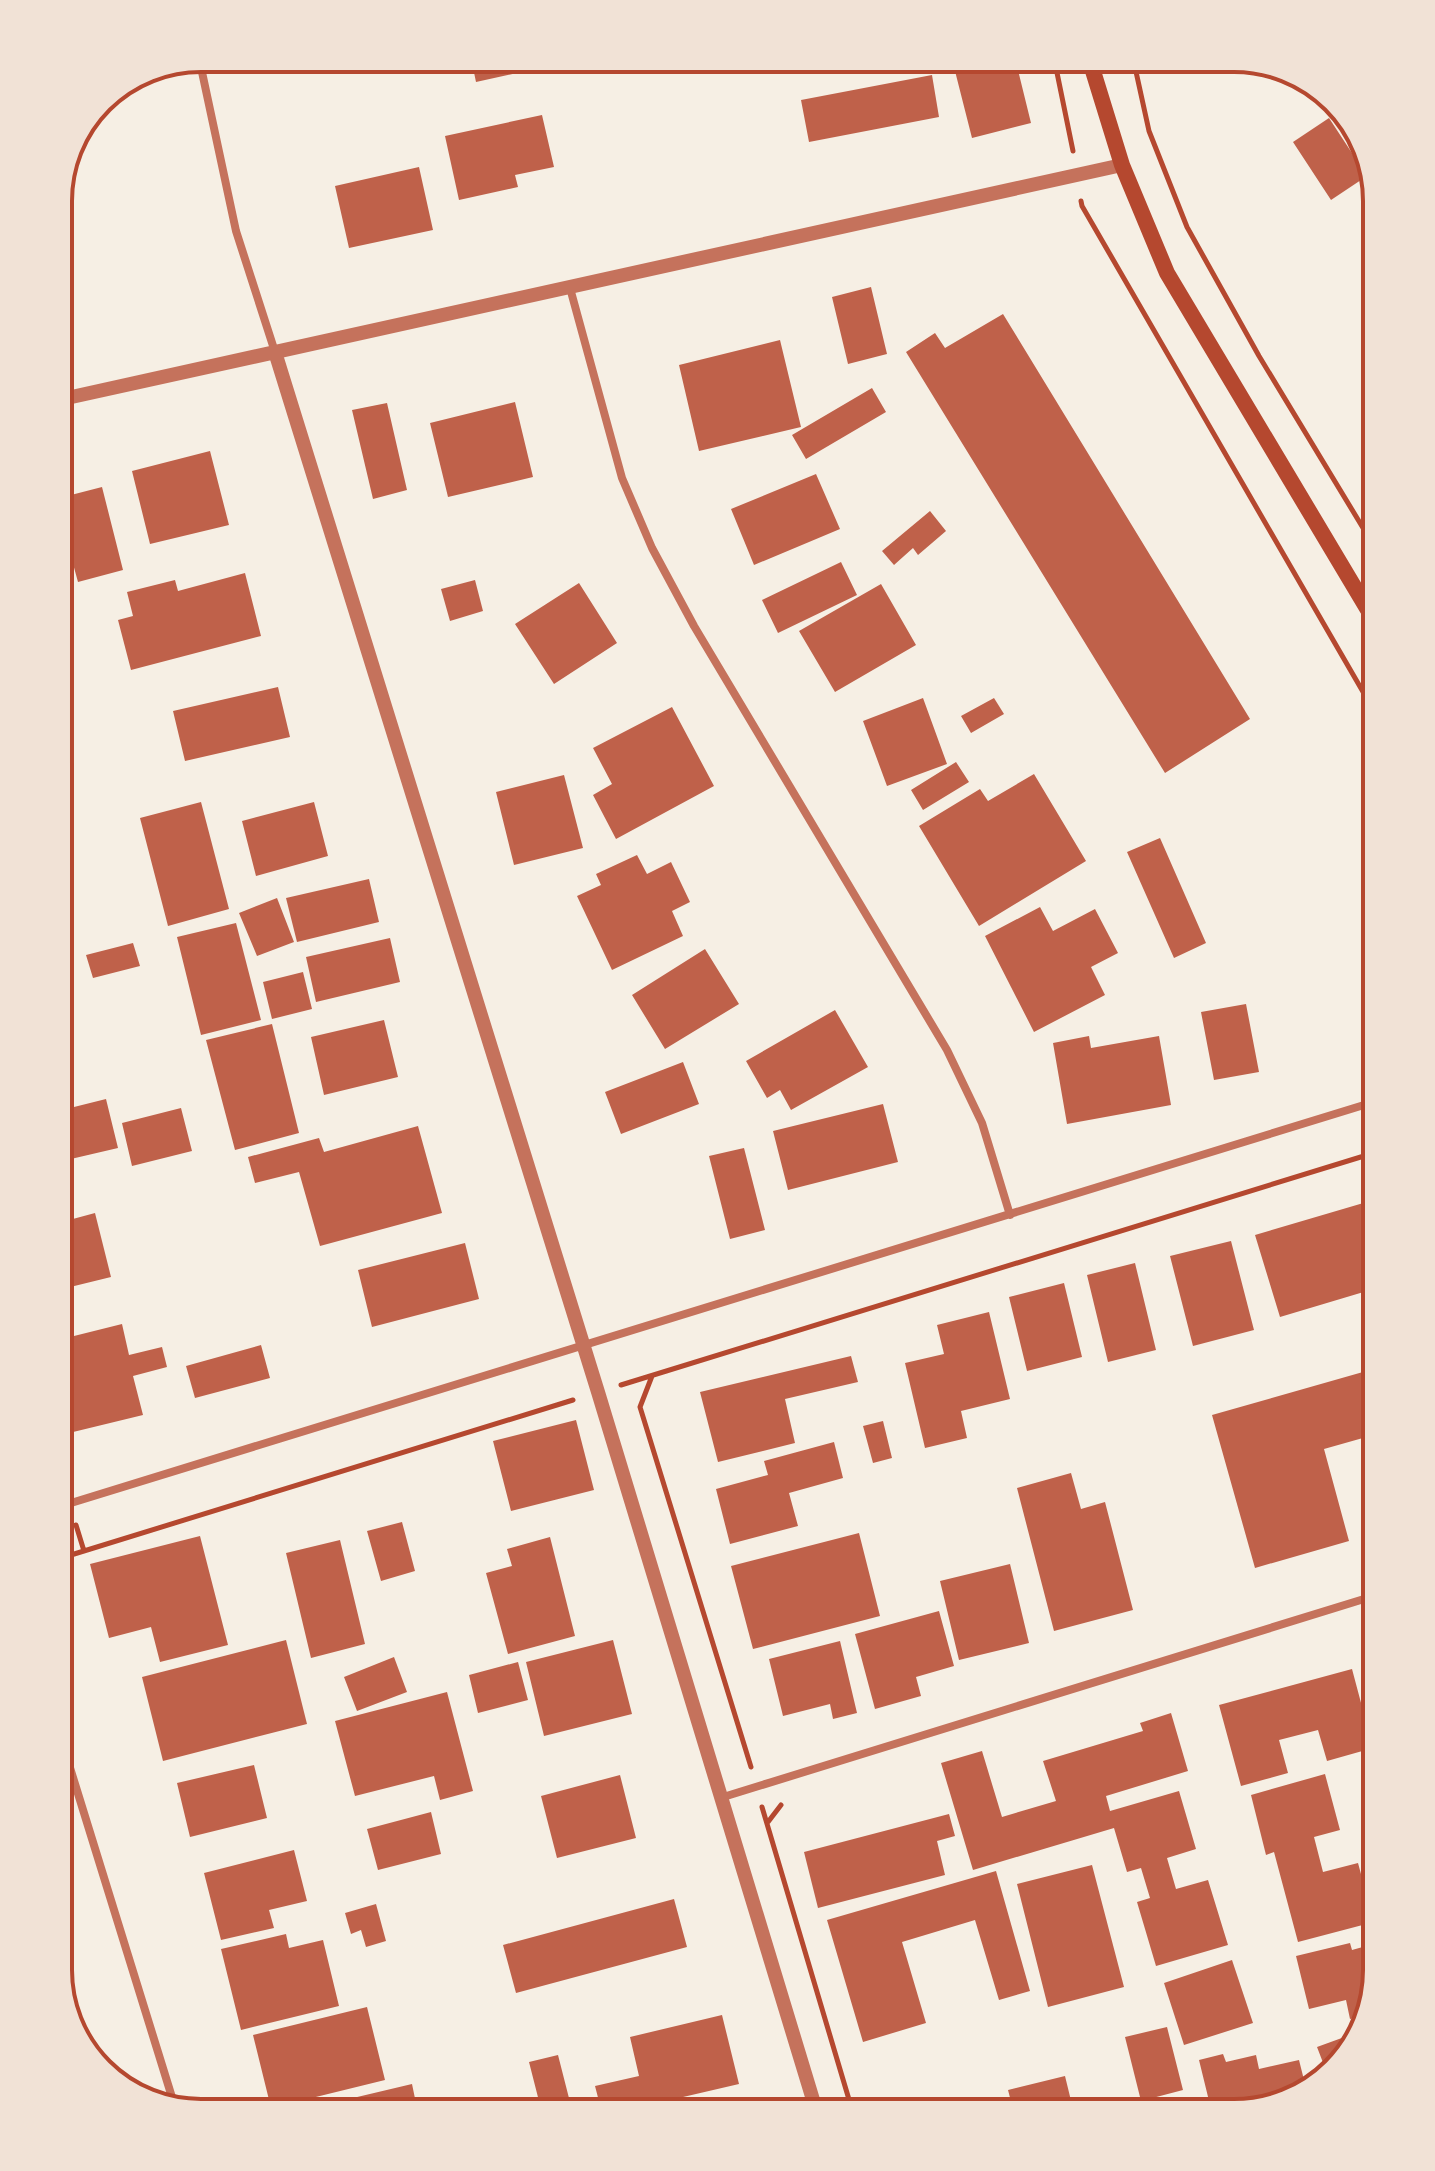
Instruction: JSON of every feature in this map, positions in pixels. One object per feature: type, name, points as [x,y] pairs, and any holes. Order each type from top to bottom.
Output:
[{"type":"main road","points":[[1093,72],[1122,165],[1167,273],[1363,602]]},
{"type":"street","points":[[202,72],[236,231],[584,1346],[813,2099]]},
{"type":"street","points":[[72,397],[1122,165]]},
{"type":"street","points":[[570,288],[622,478],[652,548],[694,626],[947,1050],[982,1123],[1010,1215]]},
{"type":"street","points":[[72,1503],[1363,1105]]},
{"type":"street","points":[[720,1798],[1363,1599]]},
{"type":"street","points":[[72,1774],[171,2096]]},
{"type":"path","points":[[1057,72],[1069,127]]},
{"type":"path","points":[[1136,72],[1149,131],[1187,227],[1259,356],[1363,528]]},
{"type":"path","points":[[1082,206],[1363,692]]},
{"type":"path","points":[[637,1380],[1363,1156]]},
{"type":"path","points":[[653,1375],[640,1407],[750,1764]]},
{"type":"path","points":[[72,1555],[566,1402]]},
{"type":"path","points":[[765,1815],[849,2099]]},
{"type":"building","points":[[474,72],[522,72],[476,82]]},
{"type":"building","points":[[955,72],[1018,72],[1031,123],[972,138]]},
{"type":"building","points":[[932,75],[939,117],[809,142],[801,100]]},
{"type":"building","points":[[542,115],[554,167],[515,175],[518,187],[459,200],[445,136]]},
{"type":"building","points":[[1329,118],[1355,158],[1361,180],[1331,200],[1293,142]]},
{"type":"building","points":[[419,167],[433,230],[349,248],[335,186]]},
{"type":"building","points":[[871,287],[887,354],[848,364],[832,297]]},
{"type":"building","points":[[1003,314],[1250,719],[1165,773],[906,352],[935,333],[945,348]]},
{"type":"building","points":[[780,340],[801,427],[699,451],[679,365]]},
{"type":"building","points":[[872,388],[886,412],[806,459],[792,435]]},
{"type":"building","points":[[515,402],[533,477],[448,497],[430,423]]},
{"type":"building","points":[[387,403],[407,490],[373,499],[352,410]]},
{"type":"building","points":[[210,451],[229,525],[150,544],[132,471]]},
{"type":"building","points":[[816,474],[840,529],[754,565],[731,509]]},
{"type":"building","points":[[102,487],[123,570],[78,582],[72,560],[72,495]]},
{"type":"building","points":[[930,511],[946,531],[918,555],[913,548],[894,565],[882,551]]},
{"type":"building","points":[[841,562],[857,595],[778,633],[762,600]]},
{"type":"building","points":[[245,573],[261,636],[131,670],[118,620],[133,616],[127,592],[175,580],[178,591]]},
{"type":"building","points":[[475,580],[483,611],[450,621],[441,589]]},
{"type":"building","points":[[579,583],[617,643],[554,684],[515,624]]},
{"type":"building","points":[[881,584],[916,645],[835,692],[799,631]]},
{"type":"building","points":[[278,687],[290,737],[185,761],[173,711]]},
{"type":"building","points":[[923,698],[947,764],[887,786],[863,721]]},
{"type":"building","points":[[994,698],[1004,714],[971,733],[961,716]]},
{"type":"building","points":[[672,707],[714,786],[616,839],[593,795],[612,784],[593,748]]},
{"type":"building","points":[[956,762],[969,782],[923,810],[911,790]]},
{"type":"building","points":[[1034,774],[1086,861],[979,926],[919,826],[980,789],[988,801]]},
{"type":"building","points":[[564,775],[583,848],[514,865],[496,792]]},
{"type":"building","points":[[201,802],[229,909],[168,926],[140,818]]},
{"type":"building","points":[[314,802],[328,856],[256,876],[242,821]]},
{"type":"building","points":[[1160,838],[1206,943],[1174,958],[1127,852]]},
{"type":"building","points":[[637,855],[647,874],[671,862],[690,902],[672,911],[683,936],[612,970],[577,896],[601,885],[596,874]]},
{"type":"building","points":[[369,879],[379,922],[297,942],[286,898]]},
{"type":"building","points":[[277,898],[294,942],[257,956],[239,913]]},
{"type":"building","points":[[1040,907],[1053,931],[1095,909],[1118,953],[1091,967],[1105,995],[1034,1032],[985,936]]},
{"type":"building","points":[[236,923],[261,1020],[201,1035],[177,937]]},
{"type":"building","points":[[390,938],[400,982],[316,1002],[306,957]]},
{"type":"building","points":[[133,943],[140,966],[93,978],[86,955]]},
{"type":"building","points":[[705,949],[739,1004],[665,1049],[632,995]]},
{"type":"building","points":[[303,972],[312,1009],[272,1019],[263,982]]},
{"type":"building","points":[[1246,1004],[1259,1072],[1214,1080],[1201,1012]]},
{"type":"building","points":[[835,1010],[868,1067],[791,1110],[780,1090],[767,1098],[746,1061]]},
{"type":"building","points":[[384,1020],[398,1077],[324,1095],[311,1037]]},
{"type":"building","points":[[272,1024],[299,1133],[235,1150],[206,1040]]},
{"type":"building","points":[[1089,1036],[1091,1048],[1159,1036],[1171,1105],[1067,1124],[1053,1043]]},
{"type":"building","points":[[683,1062],[699,1104],[621,1134],[605,1092]]},
{"type":"building","points":[[106,1099],[118,1148],[72,1159],[72,1108]]},
{"type":"building","points":[[883,1104],[898,1162],[788,1190],[773,1131]]},
{"type":"building","points":[[181,1108],[192,1151],[132,1166],[122,1123]]},
{"type":"building","points":[[418,1126],[442,1213],[320,1246],[299,1172],[255,1183],[248,1157],[319,1138],[324,1152]]},
{"type":"building","points":[[744,1148],[765,1230],[730,1239],[709,1156]]},
{"type":"building","points":[[1363,1203],[1363,1292],[1280,1317],[1255,1235]]},
{"type":"building","points":[[95,1213],[111,1277],[72,1287],[72,1219]]},
{"type":"building","points":[[1231,1241],[1254,1330],[1193,1346],[1170,1256]]},
{"type":"building","points":[[465,1243],[479,1299],[372,1327],[358,1270]]},
{"type":"building","points":[[1135,1263],[1156,1350],[1108,1362],[1087,1275]]},
{"type":"building","points":[[1064,1283],[1082,1357],[1027,1371],[1009,1297]]},
{"type":"building","points":[[989,1312],[1010,1399],[961,1411],[967,1438],[925,1448],[905,1363],[944,1354],[937,1325]]},
{"type":"building","points":[[122,1324],[129,1355],[162,1347],[167,1367],[133,1376],[143,1415],[72,1432],[72,1336]]},
{"type":"building","points":[[261,1345],[270,1378],[195,1398],[186,1366]]},
{"type":"building","points":[[851,1356],[858,1382],[785,1399],[795,1443],[718,1462],[700,1392]]},
{"type":"building","points":[[1363,1372],[1363,1438],[1324,1449],[1349,1541],[1255,1568],[1212,1415]]},
{"type":"building","points":[[576,1420],[594,1490],[511,1511],[493,1441]]},
{"type":"building","points":[[883,1421],[892,1458],[873,1463],[863,1426]]},
{"type":"building","points":[[834,1442],[843,1478],[789,1493],[798,1526],[730,1544],[716,1489],[768,1475],[764,1461]]},
{"type":"building","points":[[1071,1473],[1081,1509],[1105,1502],[1133,1610],[1054,1631],[1017,1488]]},
{"type":"building","points":[[402,1522],[415,1571],[381,1581],[367,1531]]},
{"type":"building","points":[[859,1533],[880,1616],[753,1649],[731,1566]]},
{"type":"building","points":[[200,1536],[228,1645],[160,1662],[151,1627],[109,1638],[90,1564]]},
{"type":"building","points":[[550,1537],[575,1636],[508,1654],[486,1573],[512,1566],[507,1549]]},
{"type":"building","points":[[340,1540],[365,1644],[311,1658],[286,1553]]},
{"type":"building","points":[[1010,1564],[1029,1643],[959,1660],[940,1581]]},
{"type":"building","points":[[939,1611],[954,1666],[916,1677],[921,1696],[875,1709],[855,1634]]},
{"type":"building","points":[[286,1640],[307,1724],[163,1761],[142,1677]]},
{"type":"building","points":[[613,1640],[632,1714],[544,1736],[526,1662]]},
{"type":"building","points":[[840,1641],[857,1713],[833,1719],[830,1704],[783,1716],[769,1659]]},
{"type":"building","points":[[394,1657],[407,1692],[357,1711],[344,1677]]},
{"type":"building","points":[[518,1662],[528,1700],[478,1713],[469,1675]]},
{"type":"building","points":[[1352,1669],[1363,1710],[1363,1751],[1327,1761],[1318,1730],[1279,1740],[1288,1773],[1241,1786],[1219,1705]]},
{"type":"building","points":[[447,1692],[473,1791],[440,1800],[434,1776],[355,1796],[335,1721]]},
{"type":"building","points":[[1171,1713],[1188,1771],[1106,1796],[1110,1811],[1179,1791],[1196,1849],[1167,1858],[1176,1889],[1208,1880],[1228,1945],[1156,1966],[1137,1902],[1150,1898],[1141,1868],[1127,1872],[1114,1828],[973,1870],[941,1763],[982,1751],[1002,1817],[1056,1801],[1043,1761],[1143,1731],[1140,1723]]},
{"type":"building","points":[[254,1765],[267,1818],[190,1837],[177,1783]]},
{"type":"building","points":[[1325,1774],[1340,1830],[1314,1837],[1323,1872],[1358,1863],[1363,1881],[1363,1925],[1298,1942],[1274,1852],[1266,1855],[1251,1795]]},
{"type":"building","points":[[620,1775],[636,1838],[557,1858],[541,1796]]},
{"type":"building","points":[[431,1812],[441,1854],[378,1870],[367,1829]]},
{"type":"building","points":[[949,1814],[955,1836],[937,1841],[945,1875],[818,1908],[804,1852]]},
{"type":"building","points":[[294,1850],[307,1901],[269,1910],[274,1928],[221,1940],[204,1873]]},
{"type":"building","points":[[1092,1865],[1124,1987],[1048,2007],[1017,1884]]},
{"type":"building","points":[[996,1871],[1030,1991],[999,2000],[975,1920],[902,1942],[926,2023],[863,2042],[827,1920]]},
{"type":"building","points":[[674,1899],[687,1947],[516,1993],[503,1945]]},
{"type":"building","points":[[376,1904],[386,1941],[366,1947],[361,1930],[351,1934],[345,1913]]},
{"type":"building","points":[[286,1934],[289,1948],[323,1940],[339,2006],[241,2030],[221,1949]]},
{"type":"building","points":[[1350,1943],[1352,1950],[1363,1947],[1362,1987],[1353,2018],[1350,2019],[1346,2000],[1309,2009],[1296,1956]]},
{"type":"building","points":[[1232,1960],[1253,2023],[1184,2045],[1164,1983]]},
{"type":"building","points":[[367,2007],[385,2080],[308,2099],[269,2099],[253,2035]]},
{"type":"building","points":[[722,2015],[739,2084],[674,2099],[598,2099],[595,2086],[639,2076],[630,2037]]},
{"type":"building","points":[[1167,2027],[1183,2090],[1140,2099],[1125,2037]]},
{"type":"building","points":[[1344,2037],[1323,2063],[1317,2047]]},
{"type":"building","points":[[1223,2054],[1226,2062],[1256,2055],[1259,2069],[1299,2060],[1304,2078],[1267,2095],[1209,2099],[1199,2060]]},
{"type":"building","points":[[558,2055],[569,2099],[538,2099],[529,2062]]},
{"type":"building","points":[[1065,2076],[1071,2099],[1010,2099],[1008,2090]]},
{"type":"building","points":[[412,2084],[415,2099],[349,2099]]}]
